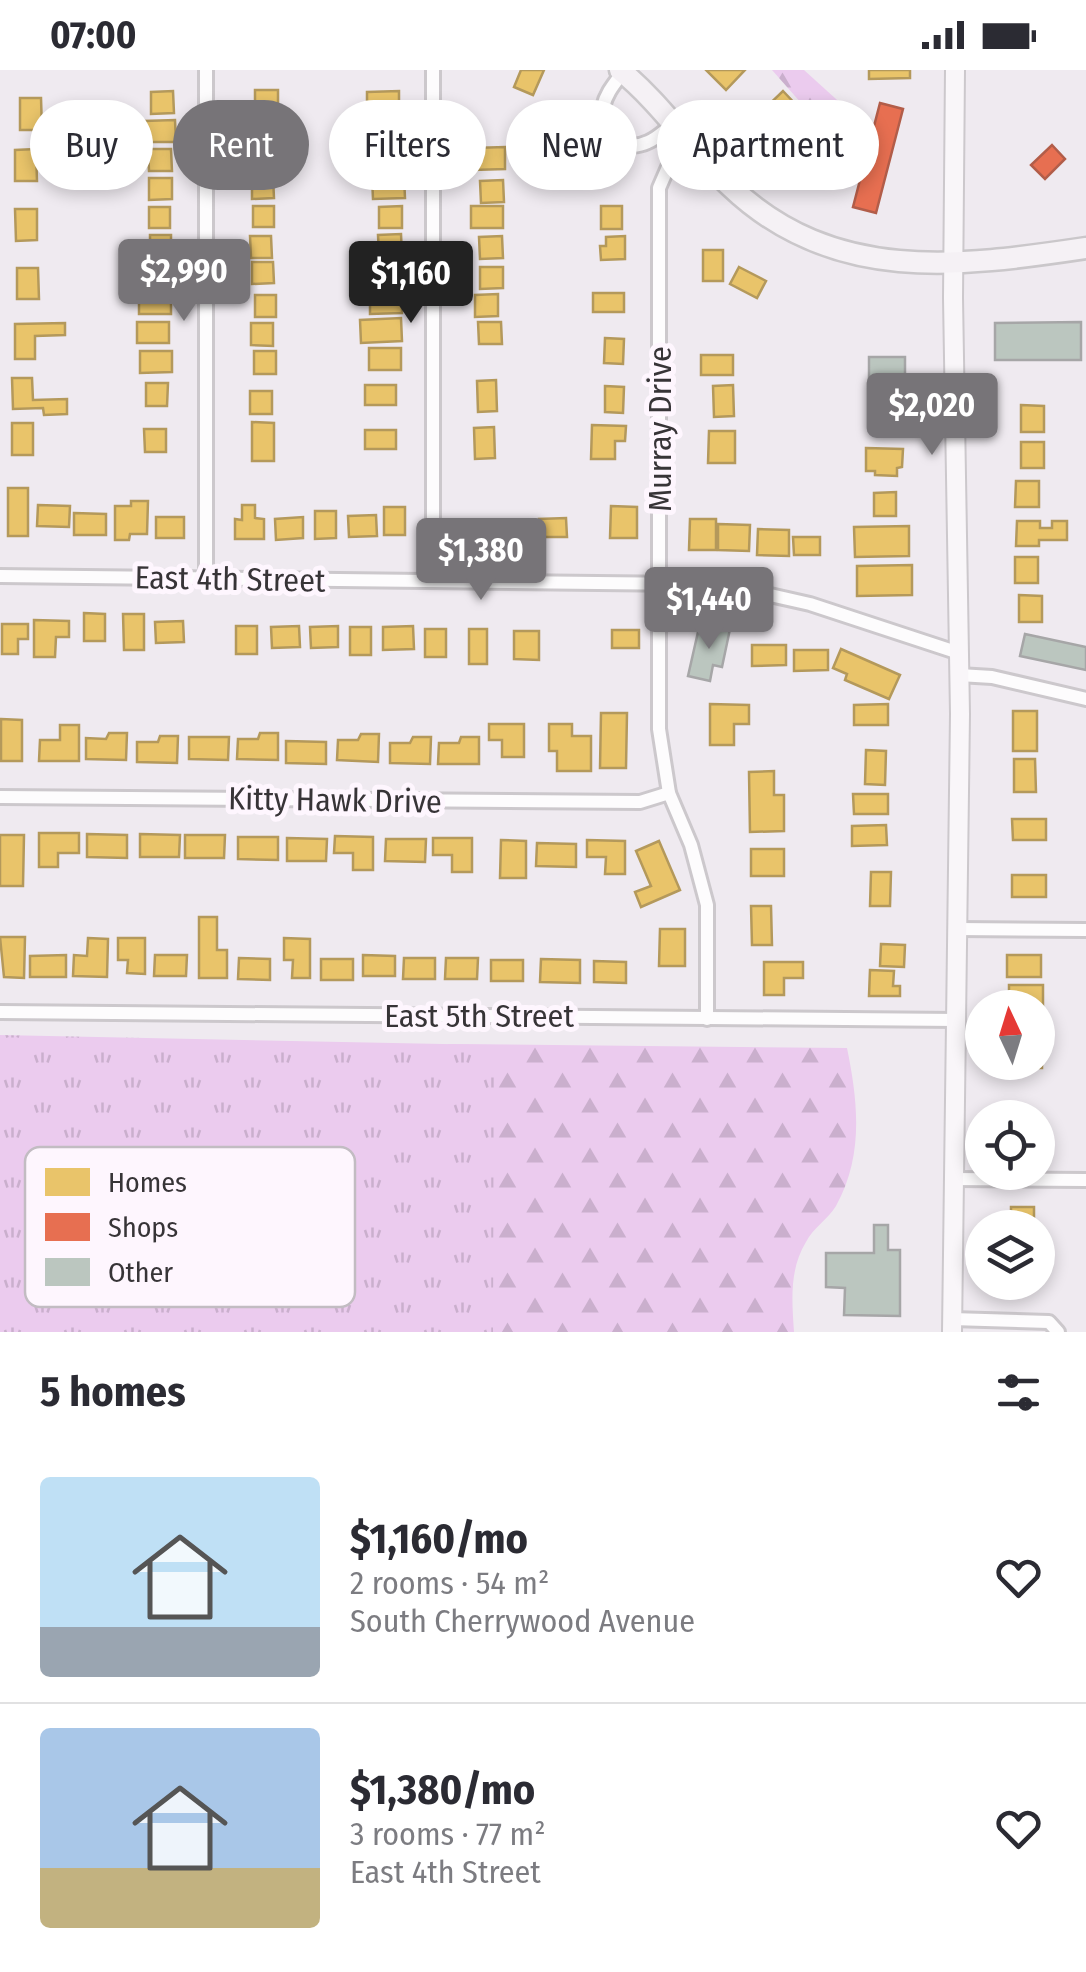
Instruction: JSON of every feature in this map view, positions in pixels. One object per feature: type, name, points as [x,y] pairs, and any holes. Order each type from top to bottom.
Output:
[{"type":"main road","points":[[952,1326],[959,676],[955,70]]},
{"type":"main road","points":[[621,71],[657,106]]},
{"type":"main road","points":[[733,190],[760,212],[798,234],[846,253],[883,261],[954,263],[1086,248]]},
{"type":"street","points":[[206,70],[206,578]]},
{"type":"street","points":[[432,581],[433,70]]},
{"type":"street","points":[[621,71],[603,106],[606,131],[613,139],[633,146],[657,136]]},
{"type":"street","name":"Murray Drive","points":[[660,190],[660,729],[669,793],[691,844],[707,905],[707,1019]]},
{"type":"street","name":"East 4th Street","points":[[0,576],[662,583],[766,593],[958,653]]},
{"type":"street","points":[[959,676],[992,677],[1086,700]]},
{"type":"street","name":"Kitty Hawk Drive","points":[[0,797],[640,802],[669,793]]},
{"type":"street","points":[[957,929],[1086,930]]},
{"type":"street","name":"East 5th Street","points":[[0,1012],[957,1020]]},
{"type":"street","points":[[952,1179],[1086,1180]]},
{"type":"street","points":[[952,1326],[1050,1322],[1058,1332]]},
{"type":"green space","points":[[772,70],[804,70],[837,100],[798,100]]},
{"type":"green space","points":[[0,1035],[494,1045],[493,1332],[0,1332]]},
{"type":"green space","points":[[448,1044],[847,1048],[856,1108],[855,1148],[836,1206],[809,1237],[797,1264],[793,1286],[794,1332],[432,1332]]},
{"type":"building: Homes","points":[[521,70],[544,70],[533,95],[514,87]]},
{"type":"building: Homes","points":[[706,70],[745,70],[726,90]]},
{"type":"building: Homes","points":[[869,70],[910,70],[910,78],[869,79]]},
{"type":"building: Homes","points":[[255,90],[278,90],[278,100],[255,100]]},
{"type":"building: Homes","points":[[173,91],[173,113],[153,114],[151,92]]},
{"type":"building: Homes","points":[[399,91],[399,100],[367,100],[367,92]]},
{"type":"building: Homes","points":[[783,91],[792,100],[774,100]]},
{"type":"building: Homes","points":[[20,98],[41,98],[30,100],[30,130],[20,130]]},
{"type":"building: Homes","points":[[173,120],[173,142],[153,142],[153,121]]},
{"type":"building: Homes","points":[[505,147],[505,169],[486,170],[486,148]]},
{"type":"building: Homes","points":[[30,149],[30,181],[15,181],[15,150]]},
{"type":"building: Homes","points":[[153,149],[171,149],[172,171],[153,171]]},
{"type":"building: Homes","points":[[153,178],[172,178],[172,199],[149,200]]},
{"type":"building: Homes","points":[[503,180],[504,202],[481,203],[480,190],[486,190],[486,181]]},
{"type":"building: Homes","points":[[252,190],[274,190],[274,198],[252,199]]},
{"type":"building: Homes","points":[[373,190],[405,190],[405,198],[373,199]]},
{"type":"building: Homes","points":[[253,206],[274,206],[274,227],[253,227]]},
{"type":"building: Homes","points":[[402,206],[402,228],[379,228],[379,207]]},
{"type":"building: Homes","points":[[471,206],[503,206],[503,228],[471,228]]},
{"type":"building: Homes","points":[[601,206],[622,206],[622,229],[601,229]]},
{"type":"building: Homes","points":[[149,207],[170,207],[170,228],[149,228]]},
{"type":"building: Homes","points":[[15,209],[37,209],[37,240],[16,241]]},
{"type":"building: Homes","points":[[401,234],[402,256],[379,256],[378,235]]},
{"type":"building: Homes","points":[[150,235],[171,235],[171,257],[150,257]]},
{"type":"building: Homes","points":[[250,236],[271,236],[272,258],[251,258]]},
{"type":"building: Homes","points":[[502,236],[503,258],[480,259],[479,237]]},
{"type":"building: Homes","points":[[625,236],[625,259],[601,260],[600,246],[606,246],[606,237]]},
{"type":"building: Homes","points":[[703,250],[723,250],[723,281],[703,281]]},
{"type":"building: Homes","points":[[252,262],[273,262],[274,283],[252,284]]},
{"type":"building: Homes","points":[[169,263],[169,285],[137,285],[137,264]]},
{"type":"building: Homes","points":[[399,263],[400,285],[377,285],[377,264]]},
{"type":"building: Homes","points":[[480,267],[503,267],[503,288],[480,289]]},
{"type":"building: Homes","points":[[739,267],[766,281],[757,298],[730,284]]},
{"type":"building: Homes","points":[[17,268],[38,268],[39,299],[17,299]]},
{"type":"building: Homes","points":[[139,293],[171,293],[171,314],[139,314]]},
{"type":"building: Homes","points":[[593,293],[624,293],[624,312],[593,312]]},
{"type":"building: Homes","points":[[370,294],[402,294],[402,313],[370,314]]},
{"type":"building: Homes","points":[[498,294],[498,316],[475,317],[475,295]]},
{"type":"building: Homes","points":[[255,295],[276,295],[276,317],[255,317]]},
{"type":"building: Homes","points":[[401,318],[402,341],[361,343],[360,320]]},
{"type":"building: Homes","points":[[137,322],[169,322],[169,343],[137,343]]},
{"type":"building: Homes","points":[[478,322],[501,322],[502,344],[479,344]]},
{"type":"building: Homes","points":[[65,323],[65,335],[35,336],[35,359],[15,359],[15,324]]},
{"type":"building: Homes","points":[[251,323],[273,323],[273,346],[251,345]]},
{"type":"building: Homes","points":[[605,338],[624,339],[623,364],[604,363]]},
{"type":"building: Homes","points":[[369,348],[401,348],[401,370],[369,370]]},
{"type":"building: Homes","points":[[140,351],[172,351],[172,372],[140,373]]},
{"type":"building: Homes","points":[[254,351],[276,351],[276,374],[254,374]]},
{"type":"building: Homes","points":[[701,355],[733,355],[733,375],[701,375]]},
{"type":"building: Homes","points":[[12,378],[32,378],[33,400],[67,399],[67,414],[44,415],[43,408],[13,409]]},
{"type":"building: Homes","points":[[496,380],[497,411],[478,412],[477,381]]},
{"type":"building: Homes","points":[[146,383],[168,383],[167,406],[146,406]]},
{"type":"building: Homes","points":[[365,385],[396,385],[396,405],[365,405]]},
{"type":"building: Homes","points":[[733,385],[734,416],[714,417],[713,386]]},
{"type":"building: Homes","points":[[605,386],[624,387],[623,413],[605,412]]},
{"type":"building: Homes","points":[[250,391],[272,391],[272,414],[250,414]]},
{"type":"building: Homes","points":[[1021,405],[1044,406],[1044,432],[1021,432]]},
{"type":"building: Homes","points":[[252,422],[274,423],[274,461],[252,461]]},
{"type":"building: Homes","points":[[12,423],[33,423],[33,455],[12,455]]},
{"type":"building: Homes","points":[[592,425],[626,426],[625,441],[615,441],[615,459],[591,459]]},
{"type":"building: Homes","points":[[494,427],[495,458],[475,459],[474,428]]},
{"type":"building: Homes","points":[[144,429],[166,429],[166,452],[145,452]]},
{"type":"building: Homes","points":[[365,430],[396,430],[396,449],[365,449]]},
{"type":"building: Homes","points":[[709,431],[735,431],[735,463],[708,463]]},
{"type":"building: Homes","points":[[1021,442],[1044,442],[1044,468],[1021,468]]},
{"type":"building: Homes","points":[[866,448],[903,449],[897,476],[866,471]]},
{"type":"building: Homes","points":[[1016,481],[1039,481],[1039,507],[1015,507]]},
{"type":"building: Homes","points":[[8,488],[28,488],[28,536],[8,536]]},
{"type":"building: Homes","points":[[896,492],[896,516],[874,516],[874,493]]},
{"type":"building: Homes","points":[[131,501],[148,501],[147,534],[130,534],[129,540],[115,540],[115,506],[131,506]]},
{"type":"building: Homes","points":[[38,505],[70,506],[69,527],[37,526]]},
{"type":"building: Homes","points":[[242,505],[255,505],[255,518],[264,519],[264,539],[235,539],[235,519],[242,520]]},
{"type":"building: Homes","points":[[611,506],[637,507],[637,538],[610,538]]},
{"type":"building: Homes","points":[[384,507],[405,507],[405,535],[384,535]]},
{"type":"building: Homes","points":[[315,511],[336,511],[336,538],[315,539]]},
{"type":"building: Homes","points":[[74,513],[106,514],[106,535],[74,535]]},
{"type":"building: Homes","points":[[376,515],[377,536],[349,537],[348,516]]},
{"type":"building: Homes","points":[[156,517],[184,517],[184,538],[156,538]]},
{"type":"building: Homes","points":[[303,517],[303,538],[276,540],[275,519]]},
{"type":"building: Homes","points":[[566,518],[567,537],[540,537],[539,519]]},
{"type":"building: Homes","points":[[690,519],[716,519],[716,550],[689,550]]},
{"type":"building: Homes","points":[[1017,521],[1040,521],[1040,528],[1052,528],[1052,521],[1067,521],[1067,540],[1039,540],[1039,546],[1016,546]]},
{"type":"building: Homes","points":[[718,524],[750,525],[749,551],[718,550]]},
{"type":"building: Homes","points":[[909,526],[909,556],[855,557],[854,527]]},
{"type":"building: Homes","points":[[758,529],[789,530],[789,556],[757,555]]},
{"type":"building: Homes","points":[[793,537],[820,537],[820,555],[794,555]]},
{"type":"building: Homes","points":[[1015,557],[1038,557],[1038,583],[1015,583]]},
{"type":"building: Homes","points":[[912,565],[912,595],[857,596],[857,566]]},
{"type":"building: Homes","points":[[1019,595],[1042,596],[1042,622],[1019,622]]},
{"type":"building: Homes","points":[[84,613],[105,614],[105,641],[84,641]]},
{"type":"building: Homes","points":[[123,614],[144,614],[144,650],[124,650]]},
{"type":"building: Homes","points":[[34,620],[69,621],[69,637],[56,637],[55,657],[34,657]]},
{"type":"building: Homes","points":[[183,621],[184,642],[156,643],[155,622]]},
{"type":"building: Homes","points":[[2,624],[28,624],[28,639],[18,639],[18,654],[2,654]]},
{"type":"building: Homes","points":[[236,626],[257,626],[257,654],[236,654]]},
{"type":"building: Homes","points":[[299,626],[300,647],[272,648],[271,627]]},
{"type":"building: Homes","points":[[338,626],[338,647],[311,648],[310,627]]},
{"type":"building: Homes","points":[[413,626],[414,649],[383,650],[383,627]]},
{"type":"building: Homes","points":[[350,627],[371,627],[371,655],[350,655]]},
{"type":"building: Homes","points":[[425,629],[446,629],[446,657],[425,657]]},
{"type":"building: Homes","points":[[469,629],[487,629],[487,664],[469,664]]},
{"type":"building: Homes","points":[[612,630],[639,630],[639,648],[612,648]]},
{"type":"building: Homes","points":[[514,631],[539,631],[539,660],[514,659]]},
{"type":"building: Homes","points":[[752,645],[786,645],[786,665],[752,666]]},
{"type":"building: Homes","points":[[841,649],[900,675],[889,699],[845,680],[847,674],[833,668]]},
{"type":"building: Homes","points":[[794,650],[828,650],[828,670],[794,671]]},
{"type":"building: Homes","points":[[710,704],[749,705],[749,724],[734,724],[734,745],[710,745]]},
{"type":"building: Homes","points":[[888,704],[888,725],[854,725],[854,705]]},
{"type":"building: Homes","points":[[1013,711],[1037,711],[1037,751],[1013,751]]},
{"type":"building: Homes","points":[[601,713],[627,713],[626,768],[600,768]]},
{"type":"building: Homes","points":[[1,719],[22,720],[22,761],[1,761]]},
{"type":"building: Homes","points":[[489,724],[524,724],[524,757],[502,757],[502,740],[489,740]]},
{"type":"building: Homes","points":[[549,724],[572,724],[572,736],[591,736],[591,771],[557,771],[557,751],[549,751]]},
{"type":"building: Homes","points":[[60,725],[79,725],[79,761],[39,761],[40,740],[60,740]]},
{"type":"building: Homes","points":[[109,733],[127,733],[126,760],[86,759],[86,738],[106,739]]},
{"type":"building: Homes","points":[[260,733],[278,733],[278,760],[237,759],[238,739],[258,739]]},
{"type":"building: Homes","points":[[361,734],[379,734],[378,762],[337,760],[338,740],[358,740]]},
{"type":"building: Homes","points":[[160,736],[178,736],[177,763],[137,762],[137,742],[158,742]]},
{"type":"building: Homes","points":[[189,737],[229,737],[228,760],[189,759]]},
{"type":"building: Homes","points":[[413,737],[431,737],[430,764],[390,763],[390,743],[410,743]]},
{"type":"building: Homes","points":[[461,737],[479,737],[479,764],[438,764],[439,743],[459,743]]},
{"type":"building: Homes","points":[[286,741],[326,742],[326,764],[286,763]]},
{"type":"building: Homes","points":[[866,750],[886,751],[885,785],[865,784]]},
{"type":"building: Homes","points":[[1014,759],[1035,759],[1036,792],[1014,792]]},
{"type":"building: Homes","points":[[774,771],[774,795],[784,795],[784,831],[750,832],[749,772]]},
{"type":"building: Homes","points":[[853,794],[888,794],[888,814],[854,814]]},
{"type":"building: Homes","points":[[1012,819],[1046,819],[1046,840],[1013,840]]},
{"type":"building: Homes","points":[[886,825],[887,845],[852,846],[852,826]]},
{"type":"building: Homes","points":[[39,833],[79,833],[79,853],[58,853],[58,867],[39,867]]},
{"type":"building: Homes","points":[[87,834],[127,835],[127,858],[87,857]]},
{"type":"building: Homes","points":[[140,834],[180,835],[179,857],[140,857]]},
{"type":"building: Homes","points":[[0,835],[24,835],[23,886],[0,886]]},
{"type":"building: Homes","points":[[185,835],[225,835],[224,858],[185,858]]},
{"type":"building: Homes","points":[[335,836],[373,837],[373,870],[353,870],[353,853],[334,853]]},
{"type":"building: Homes","points":[[238,837],[278,837],[278,860],[238,859]]},
{"type":"building: Homes","points":[[287,838],[327,839],[326,861],[287,861]]},
{"type":"building: Homes","points":[[433,838],[472,838],[472,872],[452,872],[452,855],[433,855]]},
{"type":"building: Homes","points":[[386,839],[426,839],[425,862],[385,861]]},
{"type":"building: Homes","points":[[501,840],[526,841],[526,878],[500,878]]},
{"type":"building: Homes","points":[[587,840],[625,841],[625,874],[605,874],[606,857],[587,857]]},
{"type":"building: Homes","points":[[659,841],[680,890],[641,907],[635,892],[651,886],[636,851]]},
{"type":"building: Homes","points":[[537,843],[576,844],[576,867],[536,866]]},
{"type":"building: Homes","points":[[751,849],[784,849],[784,876],[751,876]]},
{"type":"building: Homes","points":[[871,872],[891,872],[890,906],[870,906]]},
{"type":"building: Homes","points":[[1012,875],[1046,875],[1046,897],[1012,897]]},
{"type":"building: Homes","points":[[751,906],[771,906],[772,945],[752,945]]},
{"type":"building: Homes","points":[[199,917],[217,917],[217,950],[227,950],[227,978],[199,978]]},
{"type":"building: Homes","points":[[660,929],[685,929],[685,966],[659,966]]},
{"type":"building: Homes","points":[[0,937],[25,937],[24,978],[4,977]]},
{"type":"building: Homes","points":[[88,938],[108,939],[107,977],[73,976],[74,955],[87,956]]},
{"type":"building: Homes","points":[[118,938],[145,938],[145,974],[127,973],[128,960],[118,960]]},
{"type":"building: Homes","points":[[284,938],[310,939],[310,978],[292,978],[293,960],[284,960]]},
{"type":"building: Homes","points":[[881,944],[905,945],[904,967],[880,966]]},
{"type":"building: Homes","points":[[66,955],[66,977],[30,977],[30,956]]},
{"type":"building: Homes","points":[[155,955],[187,955],[186,976],[154,976]]},
{"type":"building: Homes","points":[[363,955],[395,956],[395,976],[363,976]]},
{"type":"building: Homes","points":[[1007,955],[1041,955],[1041,977],[1007,977]]},
{"type":"building: Homes","points":[[239,958],[270,959],[270,980],[238,979]]},
{"type":"building: Homes","points":[[404,958],[435,958],[435,979],[403,979]]},
{"type":"building: Homes","points":[[446,958],[478,958],[477,979],[445,979]]},
{"type":"building: Homes","points":[[321,959],[353,959],[353,980],[321,980]]},
{"type":"building: Homes","points":[[541,959],[580,960],[580,983],[540,982]]},
{"type":"building: Homes","points":[[491,960],[523,960],[523,981],[491,981]]},
{"type":"building: Homes","points":[[594,961],[626,962],[626,983],[594,982]]},
{"type":"building: Homes","points":[[764,962],[803,962],[803,978],[784,978],[784,995],[764,995]]},
{"type":"building: Homes","points":[[870,970],[894,971],[893,986],[900,986],[900,996],[869,996]]},
{"type":"building: Homes","points":[[1009,985],[1043,985],[1043,990],[1009,990]]},
{"type":"building: Homes","points":[[1011,1207],[1034,1207],[1034,1210]]},
{"type":"building: Shops","points":[[880,103],[903,109],[876,213],[853,207],[857,190],[879,190]]},
{"type":"building: Shops","points":[[1052,145],[1065,159],[1045,179],[1031,165]]},
{"type":"building: Other","points":[[1081,322],[1081,360],[995,360],[995,323]]},
{"type":"building: Other","points":[[869,357],[905,357],[905,407],[869,407]]},
{"type":"building: Other","points":[[711,625],[730,629],[722,667],[713,665],[710,681],[688,676],[698,632],[709,634]]},
{"type":"building: Other","points":[[1025,634],[1086,647],[1086,670],[1020,656]]},
{"type":"building: Other","points":[[874,1225],[888,1225],[888,1250],[900,1250],[900,1316],[844,1315],[845,1288],[826,1287],[826,1253],[874,1253]]}]
